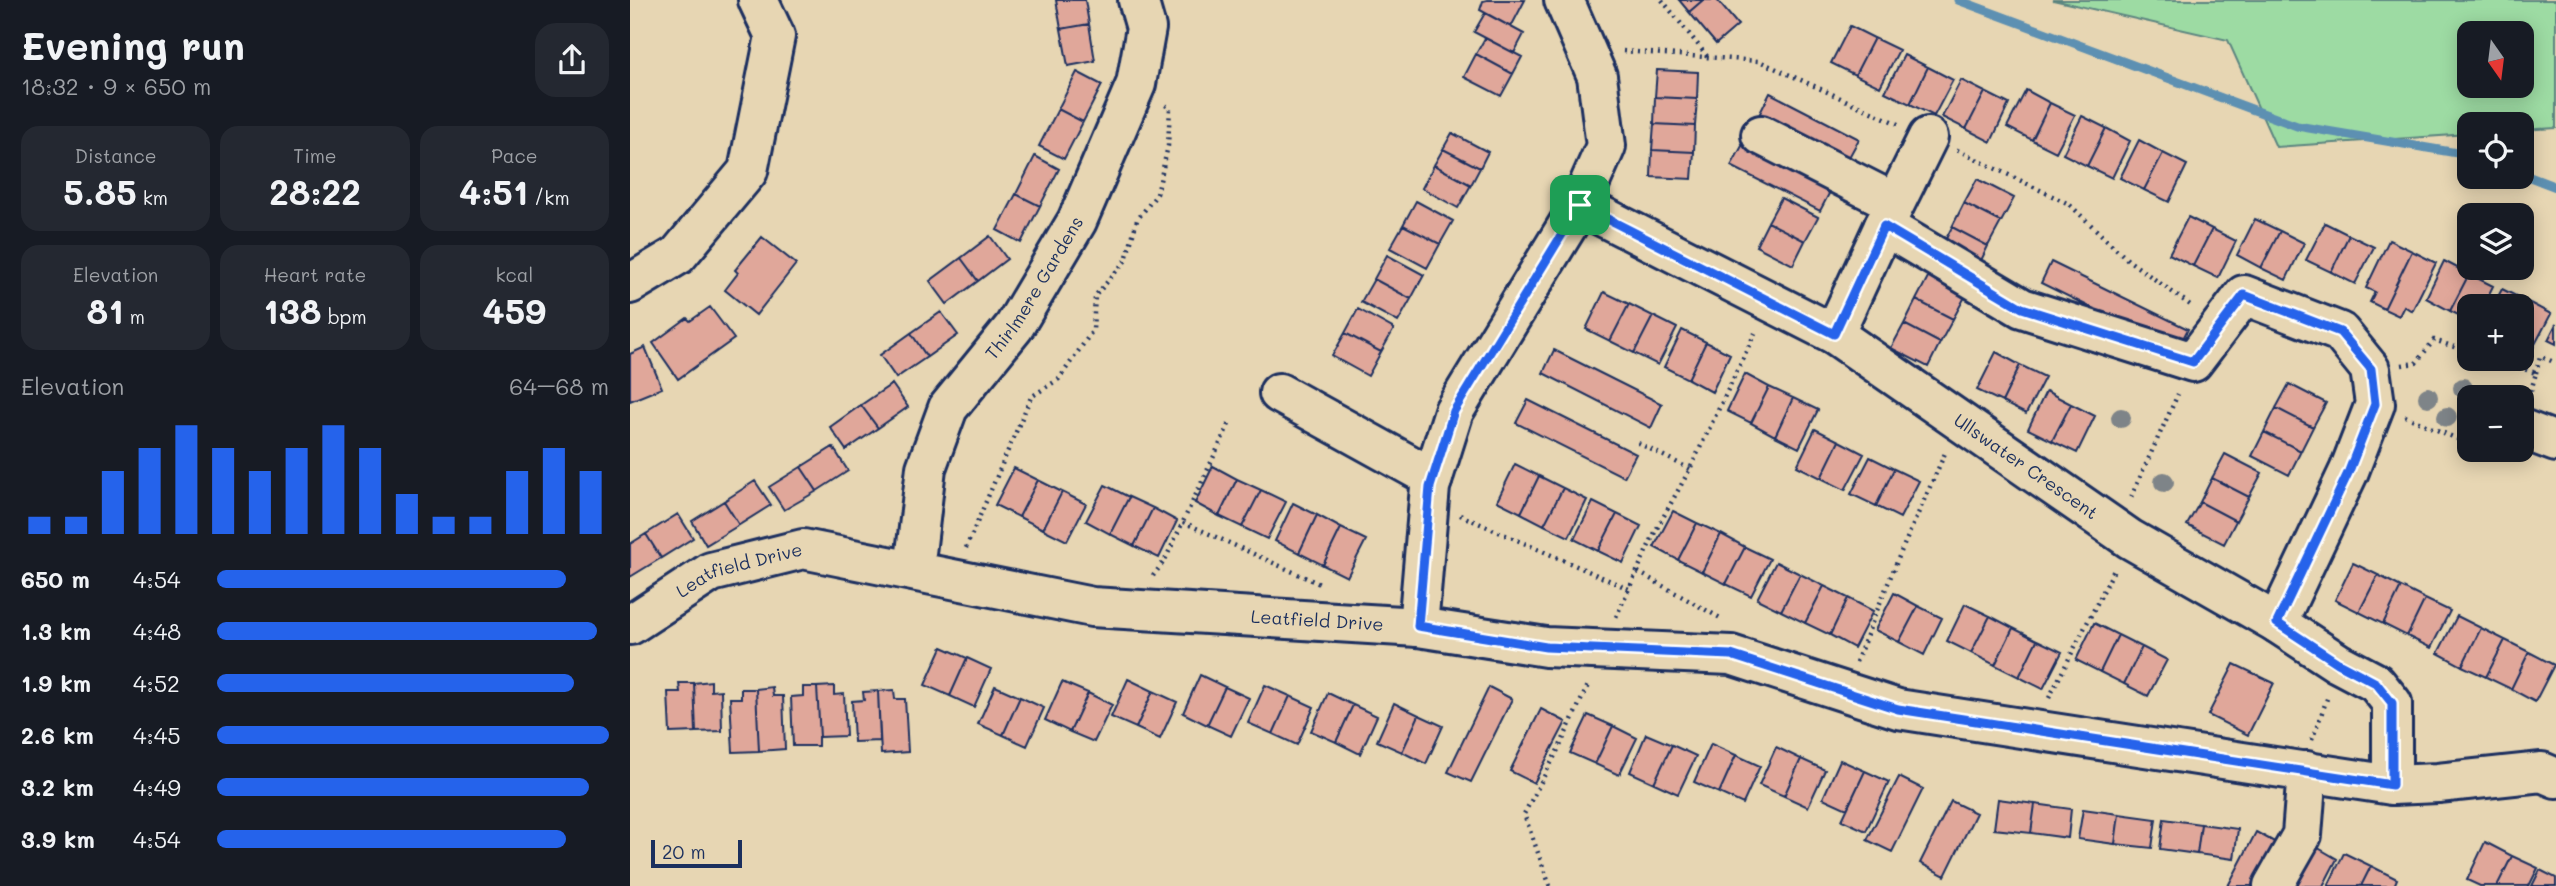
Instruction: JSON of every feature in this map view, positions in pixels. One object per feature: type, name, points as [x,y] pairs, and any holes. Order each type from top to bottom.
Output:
[{"type":"street","points":[[630,284],[678,255],[748,171],[775,36],[758,0]]},
{"type":"street","name":"Thirlmere Gardens","points":[[914,570],[926,468],[948,408],[1014,327],[1077,221],[1136,84],[1146,28],[1138,0]]},
{"type":"street","points":[[1418,626],[1431,490],[1454,411],[1580,205],[1606,146],[1597,76],[1564,0]]},
{"type":"street","points":[[1761,135],[1889,215],[2022,308],[2193,362],[2236,306],[2340,332],[2371,369],[2375,404],[2349,471],[2277,623]]},
{"type":"street","points":[[1834,334],[1928,137]]},
{"type":"street","name":"Ullswater Crescent","points":[[1580,205],[1834,334],[2116,530],[2376,683],[2392,703],[2392,785]]},
{"type":"street","points":[[1279,393],[1431,490]]},
{"type":"street","points":[[2534,422],[2556,442]]},
{"type":"street","name":"Leatfield Drive","points":[[630,625],[711,572],[803,549],[1092,607],[1418,626],[1546,647],[1731,655],[1898,709],[2392,785],[2542,772],[2556,778]]},
{"type":"street","points":[[2273,886],[2302,835],[2307,772]]},
{"type":"path","points":[[1662,0],[1708,56]]},
{"type":"path","points":[[1585,49],[1759,61],[2069,204],[2128,260],[2193,306],[2236,306]]},
{"type":"path","points":[[964,551],[1031,397],[1059,379],[1093,330],[1095,296],[1126,260],[1136,220],[1157,194],[1168,146],[1170,108],[1136,84]]},
{"type":"path","points":[[1613,625],[1656,530],[1690,469],[1770,302]]},
{"type":"path","points":[[2416,363],[2434,341],[2457,348]]},
{"type":"path","points":[[2533,385],[2540,356],[2556,363]]},
{"type":"path","points":[[2116,530],[2193,362]]},
{"type":"path","points":[[2530,371],[2536,373]]},
{"type":"path","points":[[2375,404],[2457,439]]},
{"type":"path","points":[[1149,582],[1165,560],[1231,420]]},
{"type":"path","points":[[1858,659],[1900,554],[1960,421]]},
{"type":"path","points":[[1637,443],[1690,469]]},
{"type":"path","points":[[1431,490],[1629,589]]},
{"type":"path","points":[[1183,522],[1311,581]]},
{"type":"path","points":[[1638,572],[1704,608]]},
{"type":"path","points":[[2058,681],[2112,573]]},
{"type":"path","points":[[1550,886],[1524,814],[1582,702]]},
{"type":"green space","points":[[2053,0],[2556,0],[2556,128],[2534,129],[2534,112],[2457,112],[2457,135],[2276,147],[2228,40]]},
{"type":"building","points":[[1056,0],[1085,0],[1089,24],[1061,29]]},
{"type":"building","points":[[1487,0],[1525,0],[1511,27],[1480,10],[1483,1]]},
{"type":"building","points":[[1679,0],[1703,0],[1689,12]]},
{"type":"building","points":[[1703,0],[1717,0],[1738,25],[1716,44],[1689,12]]},
{"type":"building","points":[[1485,13],[1524,34],[1514,53],[1474,32]]},
{"type":"building","points":[[1089,24],[1095,61],[1068,66],[1061,29]]},
{"type":"building","points":[[1850,26],[1874,38],[1855,75],[1831,63]]},
{"type":"building","points":[[1485,38],[1522,57],[1513,74],[1476,54]]},
{"type":"building","points":[[1874,38],[1899,50],[1880,87],[1855,75]]},
{"type":"building","points":[[1476,54],[1513,74],[1501,96],[1464,77]]},
{"type":"building","points":[[1904,55],[1928,67],[1910,104],[1885,92]]},
{"type":"building","points":[[1928,67],[1953,80],[1934,116],[1910,104]]},
{"type":"building","points":[[1657,70],[1698,72],[1697,99],[1655,97]]},
{"type":"building","points":[[1077,72],[1102,85],[1083,122],[1058,109]]},
{"type":"building","points":[[1961,80],[1985,92],[1966,129],[1942,117]]},
{"type":"building","points":[[2026,90],[2050,103],[2032,140],[2007,127]]},
{"type":"building","points":[[1985,92],[2009,104],[1991,142],[1966,129]]},
{"type":"building","points":[[1770,93],[1859,139],[1847,161],[1759,115]]},
{"type":"building","points":[[1655,97],[1697,99],[1695,126],[1654,124]]},
{"type":"building","points":[[2050,103],[2075,115],[2056,152],[2032,140]]},
{"type":"building","points":[[1058,109],[1083,122],[1064,159],[1039,146]]},
{"type":"building","points":[[2082,116],[2106,128],[2087,166],[2063,154]]},
{"type":"building","points":[[1654,124],[1695,126],[1694,152],[1652,150]]},
{"type":"building","points":[[2106,128],[2130,141],[2112,178],[2087,166]]},
{"type":"building","points":[[1452,133],[1488,152],[1480,168],[1443,149]]},
{"type":"building","points":[[2139,140],[2163,153],[2144,190],[2120,178]]},
{"type":"building","points":[[1743,144],[1831,190],[1820,211],[1731,166]]},
{"type":"building","points":[[1443,149],[1480,168],[1471,185],[1434,165]]},
{"type":"building","points":[[1652,150],[1694,152],[1692,179],[1651,177]]},
{"type":"building","points":[[2163,153],[2187,165],[2169,202],[2144,190]]},
{"type":"building","points":[[1035,156],[1059,169],[1040,206],[1016,194]]},
{"type":"building","points":[[1434,165],[1471,185],[1458,208],[1422,188]]},
{"type":"building","points":[[1977,179],[2014,198],[2001,222],[1964,203]]},
{"type":"building","points":[[1016,194],[1040,206],[1021,243],[997,230]]},
{"type":"building","points":[[1781,198],[1818,217],[1805,241],[1768,222]]},
{"type":"building","points":[[1416,201],[1453,221],[1440,244],[1403,225]]},
{"type":"building","points":[[1964,203],[2001,222],[1988,246],[1952,227]]},
{"type":"building","points":[[2188,217],[2212,229],[2193,266],[2169,254]]},
{"type":"building","points":[[2255,219],[2280,231],[2261,268],[2237,255]]},
{"type":"building","points":[[1768,222],[1805,241],[1793,265],[1756,246]]},
{"type":"building","points":[[2325,223],[2349,235],[2331,272],[2306,260]]},
{"type":"building","points":[[1403,225],[1440,244],[1427,268],[1390,248]]},
{"type":"building","points":[[1952,227],[1988,246],[1976,271],[1939,252]]},
{"type":"building","points":[[2212,229],[2236,241],[2218,278],[2193,266]]},
{"type":"building","points":[[2280,231],[2304,243],[2286,280],[2261,268]]},
{"type":"building","points":[[2349,235],[2374,247],[2355,284],[2331,272]]},
{"type":"building","points":[[990,236],[1007,259],[978,281],[961,258]]},
{"type":"building","points":[[762,237],[796,264],[756,315],[725,290],[738,273],[735,270]]},
{"type":"building","points":[[2389,240],[2412,251],[2384,309],[2370,302],[2375,292],[2366,288]]},
{"type":"building","points":[[2412,251],[2436,263],[2412,311],[2404,306],[2399,316],[2384,309]]},
{"type":"building","points":[[1387,255],[1424,275],[1411,299],[1374,279]]},
{"type":"building","points":[[961,258],[978,281],[947,304],[930,281]]},
{"type":"building","points":[[2444,261],[2457,268],[2457,280],[2466,280],[2450,311],[2426,298]]},
{"type":"building","points":[[2051,262],[2188,329],[2177,350],[2041,283]]},
{"type":"building","points":[[1929,275],[1966,295],[1953,319],[1916,300]]},
{"type":"building","points":[[1374,279],[1411,299],[1398,322],[1361,302]]},
{"type":"building","points":[[2466,280],[2481,280],[2493,286],[2489,294],[2459,294]]},
{"type":"building","points":[[2502,289],[2512,294],[2499,294]]},
{"type":"building","points":[[1604,292],[1629,304],[1610,341],[1586,329]]},
{"type":"building","points":[[2457,297],[2457,314],[2450,311]]},
{"type":"building","points":[[1916,300],[1953,319],[1940,343],[1904,324]]},
{"type":"building","points":[[1629,304],[1653,316],[1634,353],[1610,341]]},
{"type":"building","points":[[2534,305],[2551,314],[2534,346]]},
{"type":"building","points":[[710,307],[734,339],[678,379],[653,343],[687,318],[690,321]]},
{"type":"building","points":[[1358,309],[1394,329],[1381,352],[1345,333]]},
{"type":"building","points":[[941,312],[958,335],[927,357],[911,333]]},
{"type":"building","points":[[1653,316],[1677,328],[1658,365],[1634,353]]},
{"type":"building","points":[[1904,324],[1940,343],[1928,367],[1891,348]]},
{"type":"building","points":[[2556,324],[2556,344],[2548,340]]},
{"type":"building","points":[[1682,330],[1706,342],[1688,379],[1664,367]]},
{"type":"building","points":[[911,333],[927,357],[896,378],[880,355]]},
{"type":"building","points":[[1345,333],[1381,352],[1368,376],[1332,356]]},
{"type":"building","points":[[1706,342],[1730,354],[1712,392],[1688,379]]},
{"type":"building","points":[[645,347],[662,388],[630,401],[630,354]]},
{"type":"building","points":[[1554,350],[1662,404],[1651,428],[1543,373]]},
{"type":"building","points":[[1996,352],[2020,365],[2002,402],[1977,390]]},
{"type":"building","points":[[2020,365],[2045,377],[2026,414],[2002,402]]},
{"type":"building","points":[[1745,374],[1769,387],[1751,423],[1727,411]]},
{"type":"building","points":[[892,384],[908,407],[878,428],[861,405]]},
{"type":"building","points":[[2289,384],[2326,403],[2313,427],[2276,408]]},
{"type":"building","points":[[1769,387],[1793,398],[1775,436],[1751,423]]},
{"type":"building","points":[[2046,391],[2071,404],[2052,441],[2028,429]]},
{"type":"building","points":[[1793,398],[1818,410],[1799,448],[1775,436]]},
{"type":"building","points":[[1528,400],[1636,454],[1624,477],[1516,423]]},
{"type":"building","points":[[2071,404],[2095,416],[2077,453],[2052,441]]},
{"type":"building","points":[[861,405],[878,428],[846,450],[830,427]]},
{"type":"building","points":[[2276,408],[2313,427],[2301,451],[2264,432]]},
{"type":"building","points":[[1815,429],[1839,441],[1821,478],[1797,466]]},
{"type":"building","points":[[2264,432],[2301,451],[2289,475],[2252,456]]},
{"type":"building","points":[[1839,441],[1864,454],[1845,490],[1821,478]]},
{"type":"building","points":[[833,447],[848,471],[817,491],[801,467]]},
{"type":"building","points":[[2225,454],[2262,473],[2249,497],[2212,478]]},
{"type":"building","points":[[1870,457],[1894,469],[1876,506],[1851,494]]},
{"type":"building","points":[[1515,464],[1539,476],[1521,513],[1497,501]]},
{"type":"building","points":[[1213,466],[1237,479],[1219,516],[1195,503]]},
{"type":"building","points":[[801,467],[817,491],[784,510],[769,487]]},
{"type":"building","points":[[1014,468],[1038,480],[1019,517],[995,505]]},
{"type":"building","points":[[1894,469],[1919,481],[1900,518],[1876,506]]},
{"type":"building","points":[[1539,476],[1563,488],[1544,525],[1521,513]]},
{"type":"building","points":[[2212,478],[2249,497],[2236,521],[2200,502]]},
{"type":"building","points":[[1237,479],[1261,490],[1242,527],[1219,516]]},
{"type":"building","points":[[1038,480],[1062,492],[1043,529],[1019,517]]},
{"type":"building","points":[[755,481],[771,505],[739,525],[724,501]]},
{"type":"building","points":[[1105,485],[1129,497],[1110,534],[1086,521]]},
{"type":"building","points":[[1563,488],[1587,500],[1569,537],[1544,525]]},
{"type":"building","points":[[1261,490],[1286,502],[1267,539],[1242,527]]},
{"type":"building","points":[[1062,492],[1086,504],[1067,541],[1043,529]]},
{"type":"building","points":[[1129,497],[1153,508],[1134,546],[1110,534]]},
{"type":"building","points":[[724,501],[739,525],[706,545],[692,521]]},
{"type":"building","points":[[1593,502],[1617,514],[1598,551],[1574,539]]},
{"type":"building","points":[[2200,502],[2236,521],[2224,544],[2187,525]]},
{"type":"building","points":[[1293,503],[1317,515],[1299,553],[1275,541]]},
{"type":"building","points":[[1153,508],[1177,521],[1159,558],[1134,546]]},
{"type":"building","points":[[1673,511],[1697,523],[1678,560],[1654,547]]},
{"type":"building","points":[[678,514],[693,538],[661,558],[646,534]]},
{"type":"building","points":[[1617,514],[1641,526],[1623,563],[1598,551]]},
{"type":"building","points":[[1317,515],[1341,528],[1323,565],[1299,553]]},
{"type":"building","points":[[1697,523],[1721,534],[1702,572],[1678,560]]},
{"type":"building","points":[[1341,528],[1366,540],[1347,577],[1323,565]]},
{"type":"building","points":[[646,534],[661,558],[630,577],[630,544]]},
{"type":"building","points":[[1721,534],[1745,547],[1726,584],[1702,572]]},
{"type":"building","points":[[1745,547],[1770,559],[1751,596],[1726,584]]},
{"type":"building","points":[[1776,562],[1800,574],[1781,611],[1757,599]]},
{"type":"building","points":[[2353,563],[2378,575],[2359,612],[2335,600]]},
{"type":"building","points":[[1800,574],[1824,586],[1805,623],[1781,611]]},
{"type":"building","points":[[2378,575],[2401,587],[2383,624],[2359,612]]},
{"type":"building","points":[[1824,586],[1848,598],[1830,635],[1805,623]]},
{"type":"building","points":[[2401,587],[2425,599],[2407,636],[2383,624]]},
{"type":"building","points":[[1894,593],[1918,606],[1899,642],[1875,630]]},
{"type":"building","points":[[1848,598],[1873,611],[1854,648],[1830,635]]},
{"type":"building","points":[[2425,599],[2450,611],[2431,648],[2407,636]]},
{"type":"building","points":[[1965,604],[1990,616],[1971,653],[1947,641]]},
{"type":"building","points":[[1918,606],[1942,618],[1924,655],[1899,642]]},
{"type":"building","points":[[1990,616],[2013,628],[1995,665],[1971,653]]},
{"type":"building","points":[[2457,616],[2481,628],[2462,666],[2438,653]]},
{"type":"building","points":[[2094,623],[2118,635],[2100,672],[2076,660]]},
{"type":"building","points":[[2013,628],[2037,640],[2019,677],[1995,665]]},
{"type":"building","points":[[2481,628],[2505,640],[2486,677],[2462,666]]},
{"type":"building","points":[[2118,635],[2142,647],[2124,684],[2100,672]]},
{"type":"building","points":[[2037,640],[2062,652],[2043,689],[2019,677]]},
{"type":"building","points":[[2505,640],[2529,652],[2511,689],[2486,677]]},
{"type":"building","points":[[942,647],[967,658],[950,696],[925,685]]},
{"type":"building","points":[[2142,647],[2167,660],[2148,696],[2124,684]]},
{"type":"building","points":[[2529,652],[2554,665],[2535,702],[2511,689]]},
{"type":"building","points":[[967,658],[991,669],[974,707],[950,696]]},
{"type":"building","points":[[2234,664],[2274,683],[2248,735],[2208,715]]},
{"type":"building","points":[[1200,675],[1225,687],[1207,725],[1183,713]]},
{"type":"building","points":[[1128,679],[1153,691],[1136,728],[1111,717]]},
{"type":"building","points":[[711,681],[711,691],[721,690],[722,731],[696,732],[694,683]]},
{"type":"building","points":[[1062,682],[1088,693],[1070,732],[1045,720]]},
{"type":"building","points":[[679,683],[694,683],[696,732],[670,733],[668,692],[680,692]]},
{"type":"building","points":[[1265,685],[1290,696],[1273,734],[1248,723]]},
{"type":"building","points":[[834,686],[834,695],[844,694],[846,736],[820,737],[817,687]]},
{"type":"building","points":[[995,686],[1020,697],[1003,735],[978,724]]},
{"type":"building","points":[[772,687],[773,696],[783,696],[785,749],[759,751],[756,689]]},
{"type":"building","points":[[803,687],[817,687],[820,737],[818,746],[793,746],[791,697],[803,696]]},
{"type":"building","points":[[1225,687],[1249,698],[1231,736],[1207,725]]},
{"type":"building","points":[[1489,687],[1512,699],[1471,782],[1448,772]]},
{"type":"building","points":[[741,689],[756,689],[759,751],[733,752],[730,698],[741,698]]},
{"type":"building","points":[[894,690],[895,699],[905,699],[908,752],[881,754],[878,691]]},
{"type":"building","points":[[878,691],[880,741],[854,742],[852,701],[864,700],[863,692]]},
{"type":"building","points":[[1153,691],[1177,702],[1160,739],[1136,728]]},
{"type":"building","points":[[1088,693],[1112,705],[1094,742],[1070,732]]},
{"type":"building","points":[[1328,693],[1353,705],[1336,742],[1311,731]]},
{"type":"building","points":[[1290,696],[1314,707],[1297,745],[1273,734]]},
{"type":"building","points":[[1020,697],[1044,708],[1027,746],[1003,735]]},
{"type":"building","points":[[1394,703],[1419,715],[1402,752],[1377,741]]},
{"type":"building","points":[[1353,705],[1377,716],[1360,754],[1336,742]]},
{"type":"building","points":[[1541,709],[1566,722],[1534,783],[1510,771]]},
{"type":"building","points":[[1419,715],[1443,726],[1426,764],[1402,752]]},
{"type":"building","points":[[1588,715],[1613,726],[1595,764],[1570,753]]},
{"type":"building","points":[[1613,726],[1637,738],[1619,775],[1595,764]]},
{"type":"building","points":[[1646,734],[1672,745],[1654,783],[1630,772]]},
{"type":"building","points":[[1711,744],[1736,755],[1719,793],[1694,782]]},
{"type":"building","points":[[1672,745],[1696,756],[1678,794],[1654,783]]},
{"type":"building","points":[[1776,747],[1801,759],[1784,796],[1759,785]]},
{"type":"building","points":[[1736,755],[1760,766],[1743,804],[1719,793]]},
{"type":"building","points":[[1801,759],[1825,770],[1808,807],[1784,796]]},
{"type":"building","points":[[1840,760],[1865,771],[1847,809],[1823,798]]},
{"type":"building","points":[[1865,771],[1889,782],[1866,831],[1842,820]]},
{"type":"building","points":[[1899,777],[1923,789],[1892,852],[1867,840]]},
{"type":"building","points":[[1998,799],[2035,804],[2031,833],[1994,829]]},
{"type":"building","points":[[1951,801],[1976,813],[1945,876],[1920,863]]},
{"type":"building","points":[[2035,804],[2071,809],[2068,838],[2031,833]]},
{"type":"building","points":[[2083,809],[2119,814],[2115,844],[2078,839]]},
{"type":"building","points":[[2119,814],[2156,819],[2152,848],[2115,844]]},
{"type":"building","points":[[2164,819],[2201,824],[2197,854],[2160,849]]},
{"type":"building","points":[[2201,824],[2238,829],[2234,859],[2197,854]]},
{"type":"building","points":[[2256,832],[2280,845],[2259,886],[2228,886]]},
{"type":"building","points":[[2485,842],[2512,856],[2497,886],[2480,886],[2467,880]]},
{"type":"building","points":[[2313,845],[2337,859],[2323,886],[2291,886]]},
{"type":"building","points":[[2344,853],[2371,866],[2361,886],[2328,886]]},
{"type":"building","points":[[2512,856],[2538,868],[2529,886],[2497,886]]},
{"type":"building","points":[[2371,866],[2397,879],[2394,886],[2361,886]]},
{"type":"building","points":[[2540,870],[2556,878],[2556,886],[2532,886]]},
{"type":"waterway","points":[[1958,0],[2297,126],[2457,153]]},
{"type":"waterway","points":[[2534,179],[2556,187]]},
{"type":"route","points":[[1580,205],[1834,334],[1884,226],[2022,308],[2193,362],[2244,295],[2340,332],[2371,369],[2375,404],[2349,471],[2277,623],[2338,663],[2376,683],[2392,703],[2392,785],[1898,709],[1731,655],[1546,647],[1418,626],[1430,487],[1454,411],[1580,205]]}]
